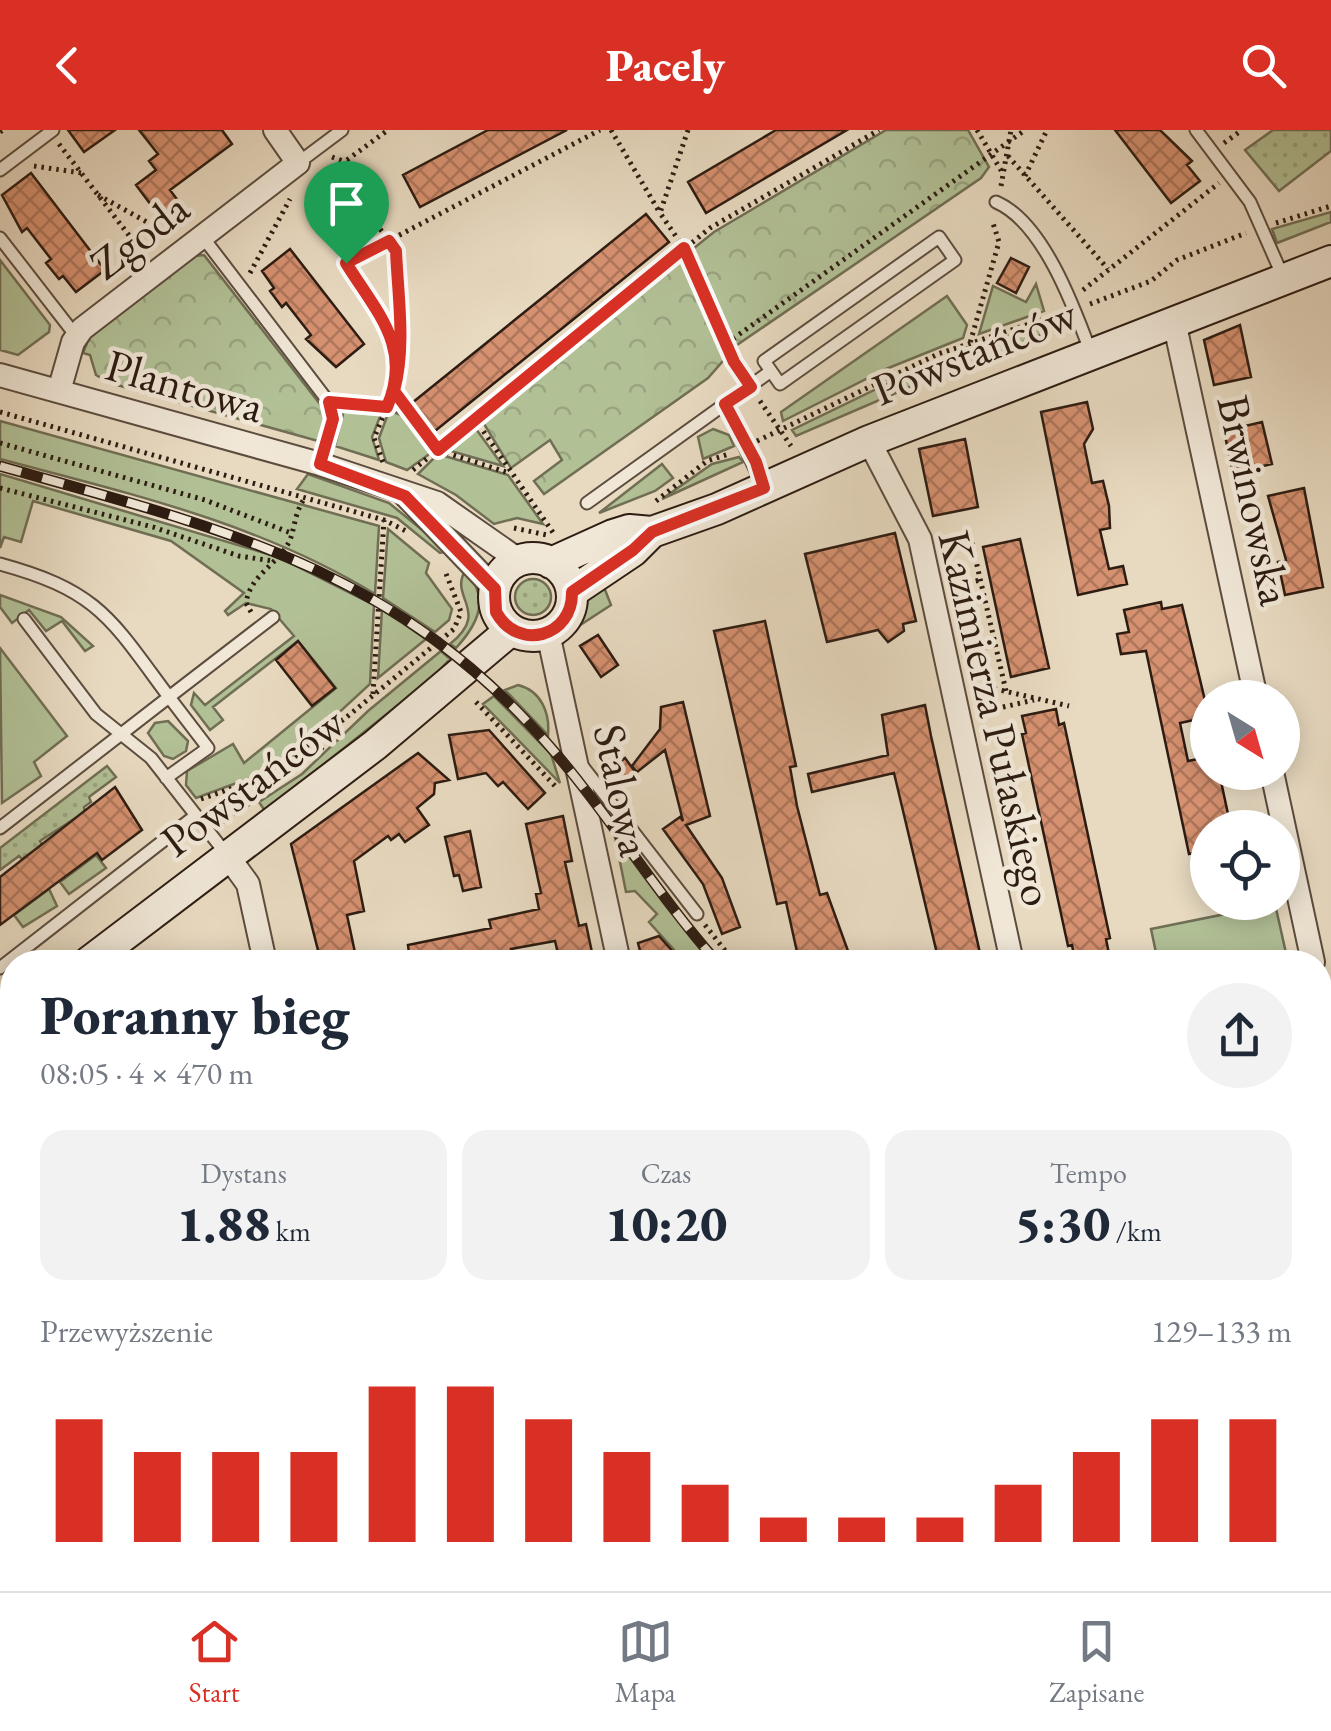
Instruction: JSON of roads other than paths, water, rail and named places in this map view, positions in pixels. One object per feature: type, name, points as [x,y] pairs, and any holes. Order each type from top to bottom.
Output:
[{"type":"street","points":[[275,130],[298,163]]},
{"type":"street","name":"Zgoda","points":[[59,391],[76,336],[193,235],[298,163]]},
{"type":"street","name":"Powstańców","points":[[553,550],[629,530],[654,517],[764,488],[868,441],[1331,261]]},
{"type":"street","name":"Brwinowska","points":[[1174,320],[1252,680]]},
{"type":"street","name":"Plantowa","points":[[0,375],[406,485],[445,507],[504,553],[520,560]]},
{"type":"street","name":"Kazimierza Pułaskiego","points":[[868,441],[920,539],[1009,950]]},
{"type":"street","name":"Plantowa","points":[[406,485],[495,589]]},
{"type":"street","name":"Powstańców","points":[[572,592],[633,550],[654,517]]},
{"type":"street","points":[[553,550],[572,592],[565,620],[548,634],[525,636],[511,630],[496,612],[495,589],[504,571],[520,560],[553,550]]},
{"type":"street","name":"Powstańców","points":[[105,950],[361,756],[511,630]]},
{"type":"street","name":"Stalowa","points":[[548,634],[616,950]]},
{"type":"street","points":[[1276,790],[1310,950]]},
{"type":"street","points":[[227,856],[248,884],[262,950]]},
{"type":"lane","points":[[298,163],[342,130]]},
{"type":"lane","points":[[1196,130],[1261,227],[1284,279]]},
{"type":"lane","points":[[0,170],[51,131]]},
{"type":"lane","points":[[996,202],[1011,208],[1048,257],[1091,353]]},
{"type":"lane","points":[[193,235],[240,285],[329,402],[333,419],[320,464]]},
{"type":"lane","points":[[939,237],[955,260],[780,384],[771,372],[764,361],[939,237]]},
{"type":"lane","points":[[0,238],[76,336]]},
{"type":"lane","points":[[587,503],[771,372]]},
{"type":"lane","points":[[725,404],[764,488]]},
{"type":"lane","points":[[0,564],[56,582],[86,597],[107,618],[208,748],[166,778]]},
{"type":"lane","points":[[0,828],[273,618]]},
{"type":"lane","points":[[24,620],[96,714],[142,750],[227,856]]},
{"type":"lane","points":[[576,758],[697,914]]},
{"type":"lane","points":[[23,950],[195,816]]},
{"type":"railway","points":[[0,466],[154,510],[295,560],[361,593],[424,632],[486,681],[545,741],[707,950]]}]
